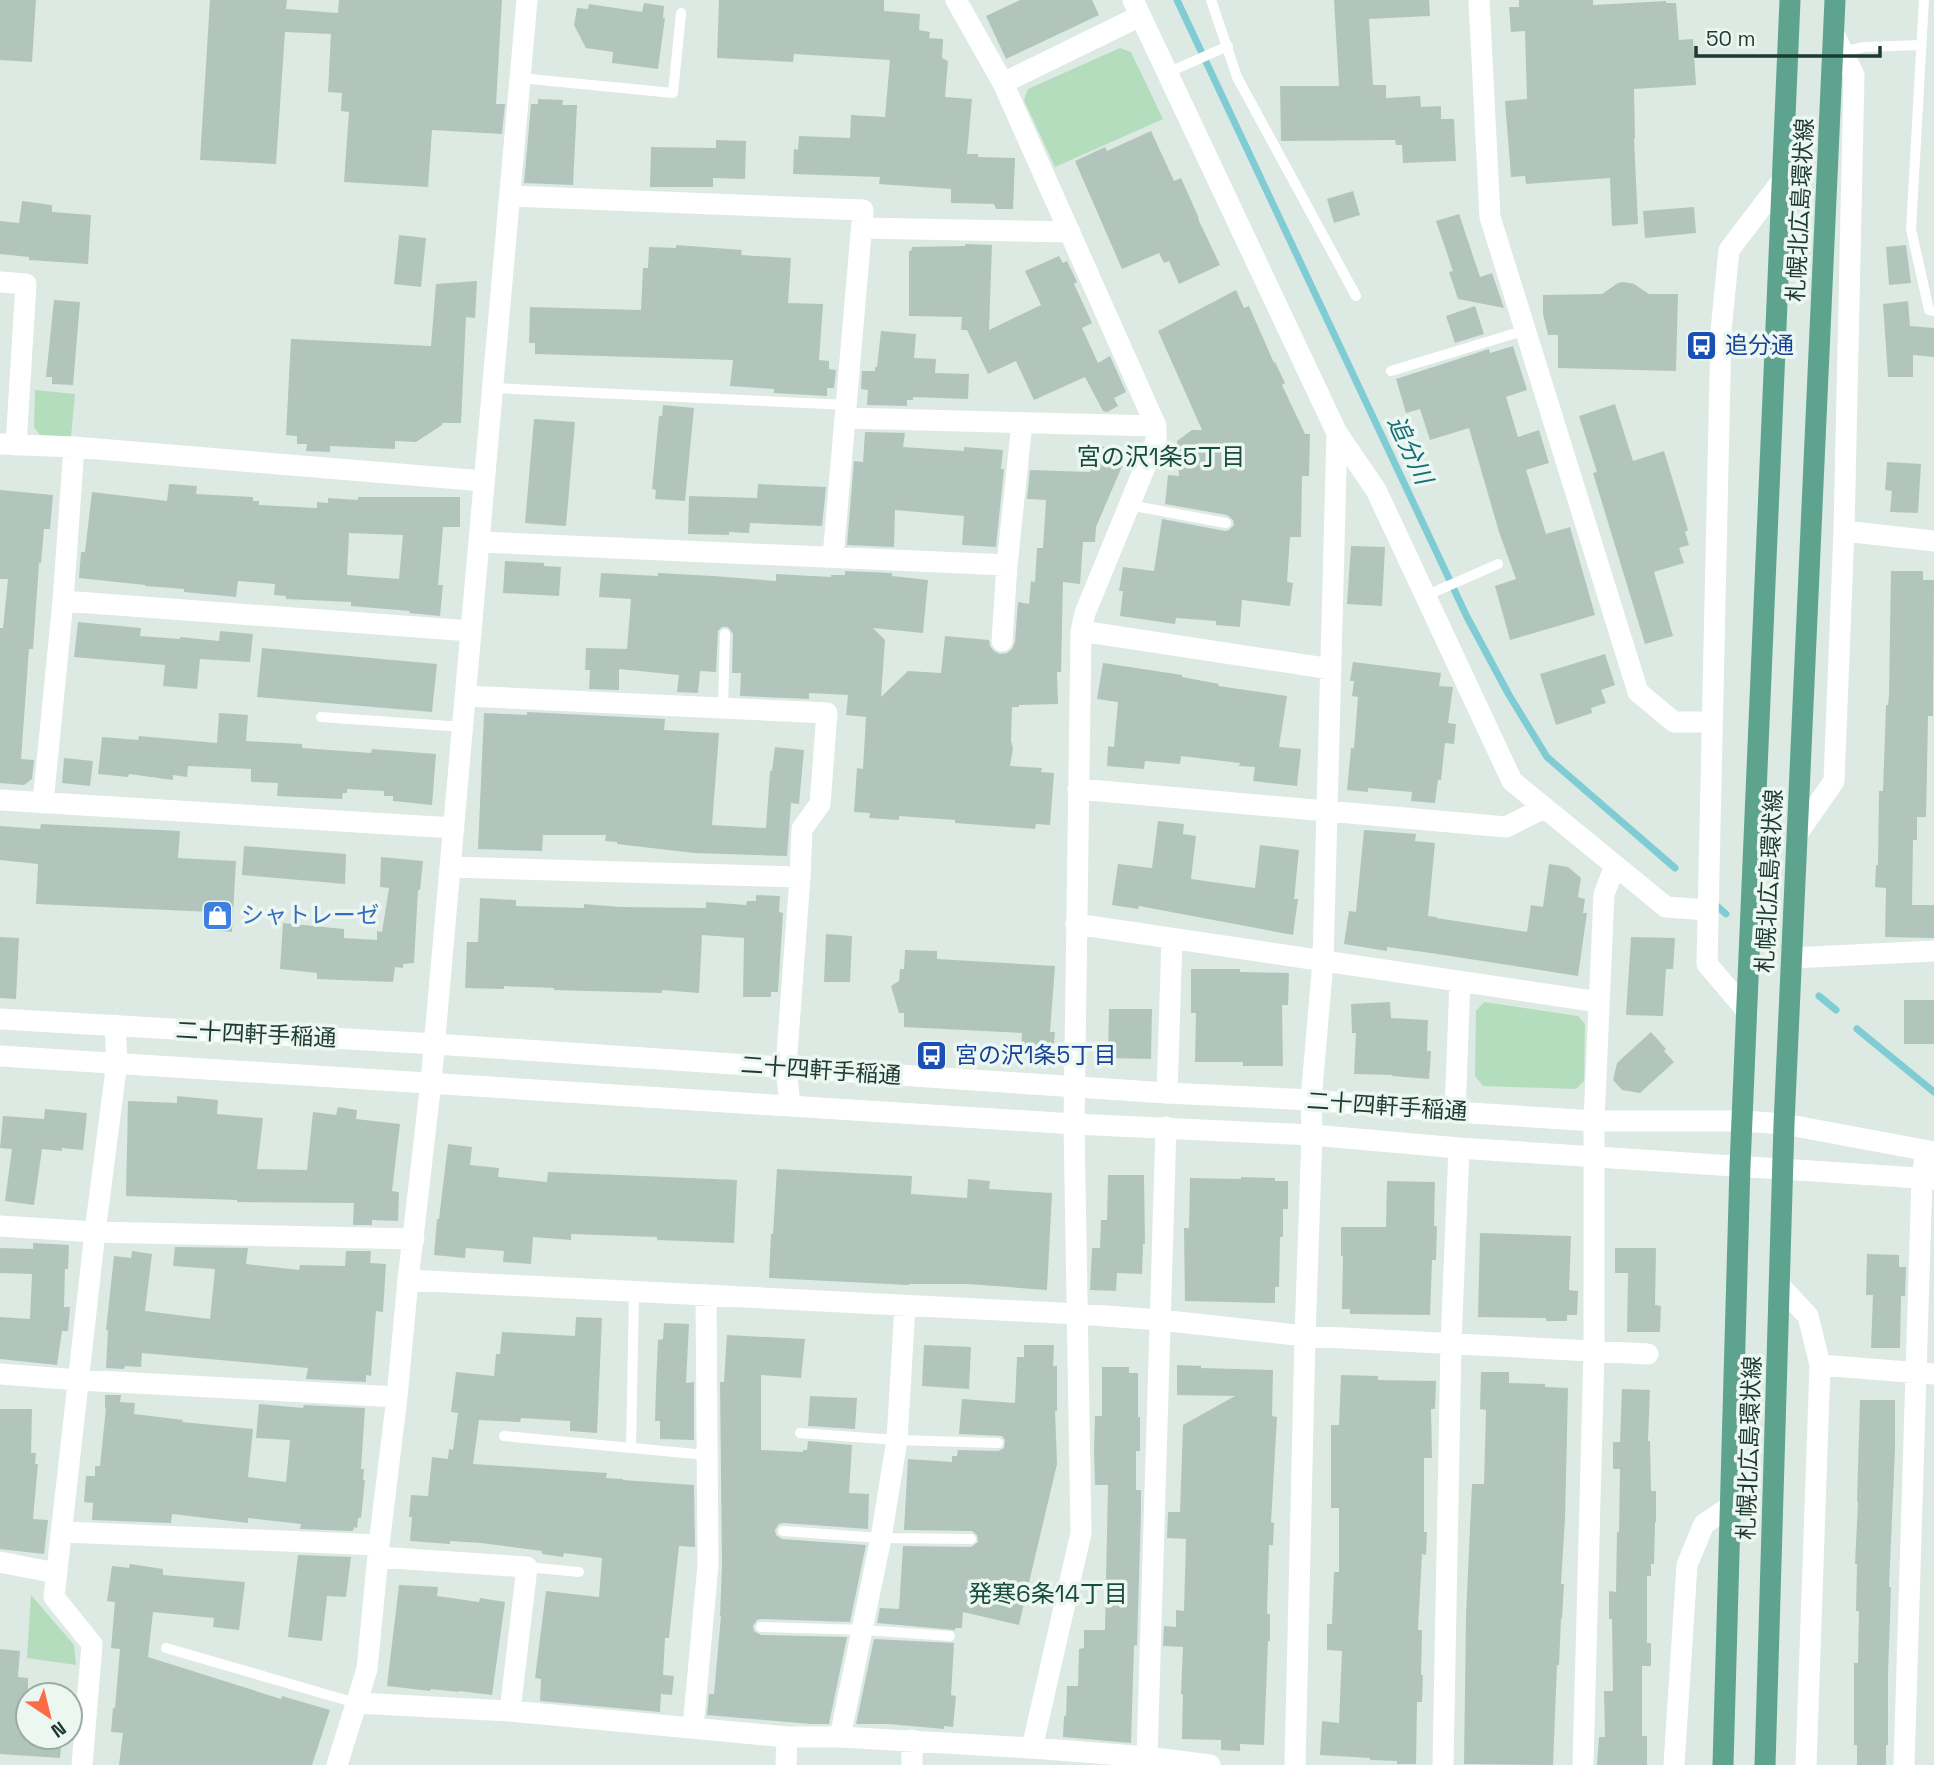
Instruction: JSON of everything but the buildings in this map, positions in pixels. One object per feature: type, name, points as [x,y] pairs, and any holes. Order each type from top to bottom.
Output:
[{"type":"main road","name":"札幌北広島環状線","points":[[1723,1765],[1740,1166],[1790,0]]},
{"type":"main road","name":"札幌北広島環状線","points":[[1765,1765],[1784,1124],[1838,43],[1836,0]]},
{"type":"street","points":[[337,1765],[368,1669],[378,1551],[435,1044],[527,0]]},
{"type":"street","points":[[956,0],[1003,83],[1156,426],[1156,440],[1085,613],[1081,631],[1074,1086],[1081,1533],[1032,1748]]},
{"type":"street","points":[[1479,0],[1490,217],[1638,692],[1674,722],[1712,722]]},
{"type":"street","points":[[1003,83],[1137,8],[1337,433],[1376,490],[1435,591],[1511,781],[1666,907],[1708,910]]},
{"type":"street","points":[[1798,833],[1834,781],[1844,531],[1854,75],[1838,43]]},
{"type":"street","points":[[1748,1010],[1707,964],[1721,331],[1729,250],[1783,179]]},
{"type":"street","points":[[510,197],[863,210],[833,557]]},
{"type":"street","points":[[862,228],[1070,232]]},
{"type":"street","points":[[0,282],[26,285],[8,445],[74,447],[485,481]]},
{"type":"street","points":[[846,412],[1022,423],[1156,426]]},
{"type":"street","points":[[1002,641],[1022,423]]},
{"type":"street","points":[[1295,1765],[1311,1100],[1323,961],[1337,433]]},
{"type":"street","points":[[43,803],[63,601],[74,447]]},
{"type":"street","points":[[1844,531],[1934,541]]},
{"type":"street","points":[[479,542],[1007,565]]},
{"type":"street","points":[[63,601],[471,631]]},
{"type":"street","points":[[1081,631],[1331,669]]},
{"type":"street","points":[[466,695],[827,713],[820,804],[802,829],[786,1067],[790,1105]]},
{"type":"street","points":[[1079,789],[1506,827],[1544,808]]},
{"type":"street","points":[[0,800],[454,828]]},
{"type":"street","points":[[1583,1765],[1594,1351],[1594,1121],[1604,894],[1615,866]]},
{"type":"street","points":[[450,867],[800,877]]},
{"type":"street","points":[[1076,924],[1599,1002]]},
{"type":"street","points":[[1167,1093],[1172,939]]},
{"type":"street","points":[[1792,958],[1934,951]]},
{"type":"street","points":[[1455,1112],[1460,982]]},
{"type":"street","name":"二十四軒手稲通","points":[[0,1018],[1311,1100],[1594,1121],[1784,1124],[1930,1151]]},
{"type":"street","points":[[82,1765],[92,1644],[54,1597],[117,1062],[116,1025]]},
{"type":"street","name":"二十四軒手稲通","points":[[0,1056],[1074,1124],[1312,1135],[1459,1148],[1928,1178]]},
{"type":"street","points":[[1147,1758],[1166,1128]]},
{"type":"street","points":[[1443,1765],[1451,1343],[1459,1148]]},
{"type":"street","points":[[1904,1765],[1925,1374],[1930,1151]]},
{"type":"street","points":[[0,1226],[95,1232],[414,1239]]},
{"type":"street","points":[[408,1280],[1078,1314],[1305,1336],[1648,1354]]},
{"type":"street","points":[[1780,1286],[1808,1316],[1820,1365],[1806,1765]]},
{"type":"street","points":[[693,1728],[708,1565],[706,1295]]},
{"type":"street","points":[[840,1737],[881,1538],[897,1440],[905,1306]]},
{"type":"street","points":[[1820,1365],[1925,1374]]},
{"type":"street","points":[[0,1374],[397,1396]]},
{"type":"street","points":[[1674,1765],[1687,1565],[1704,1524],[1731,1506]]},
{"type":"street","points":[[63,1532],[378,1551],[527,1567],[510,1711]]},
{"type":"street","points":[[0,1562],[56,1573]]},
{"type":"street","points":[[356,1703],[510,1711],[787,1737],[840,1737],[1032,1748],[1092,1759],[1147,1758],[1210,1765]]},
{"type":"street","points":[[786,1765],[787,1737]]},
{"type":"street","points":[[912,1741],[912,1765]]},
{"type":"lane","points":[[1211,0],[1223,49],[1356,296]]},
{"type":"lane","points":[[1924,0],[1911,229],[1929,310],[1934,311]]},
{"type":"lane","points":[[520,78],[673,93],[681,13]]},
{"type":"lane","points":[[1838,43],[1864,47],[1922,46]]},
{"type":"lane","points":[[1167,73],[1223,49]]},
{"type":"lane","points":[[1391,371],[1526,330]]},
{"type":"lane","points":[[493,387],[846,412]]},
{"type":"lane","points":[[1129,505],[1226,523]]},
{"type":"lane","points":[[1435,591],[1498,565]]},
{"type":"lane","points":[[723,708],[725,634]]},
{"type":"lane","points":[[321,717],[463,727]]},
{"type":"lane","points":[[631,1448],[634,1291]]},
{"type":"lane","points":[[800,1433],[998,1443]]},
{"type":"lane","points":[[504,1436],[706,1455]]},
{"type":"lane","points":[[783,1531],[881,1538],[971,1539]]},
{"type":"lane","points":[[527,1567],[579,1572]]},
{"type":"lane","points":[[761,1627],[950,1636]]},
{"type":"lane","points":[[166,1648],[356,1703]]},
{"type":"green space","points":[[1120,48],[1131,52],[1163,119],[1055,167],[1024,100],[1028,89]]},
{"type":"green space","points":[[35,390],[75,394],[71,437],[41,436],[34,427]]},
{"type":"green space","points":[[1484,1002],[1578,1016],[1585,1024],[1584,1081],[1576,1089],[1483,1086],[1475,1076],[1476,1011]]},
{"type":"green space","points":[[31,1595],[74,1645],[76,1665],[27,1658]]},
{"type":"waterway","name":"追分川","points":[[1177,0],[1467,617],[1509,695],[1547,757],[1675,868]]},
{"type":"waterway","name":"追分川","points":[[1717,906],[1726,914]]},
{"type":"waterway","name":"追分川","points":[[1819,996],[1836,1010]]},
{"type":"waterway","name":"追分川","points":[[1857,1029],[1934,1092]]},
{"type":"place","name":"追分通","points":[[1702,345]]},
{"type":"place","name":"シャトレーゼ","points":[[218,915]]},
{"type":"place","name":"宮の沢1条5丁目","points":[[932,1055]]},
{"type":"district","name":"宮の沢1条5丁目","points":[[1161,457]]},
{"type":"district","name":"発寒6条14丁目","points":[[1048,1594]]}]
